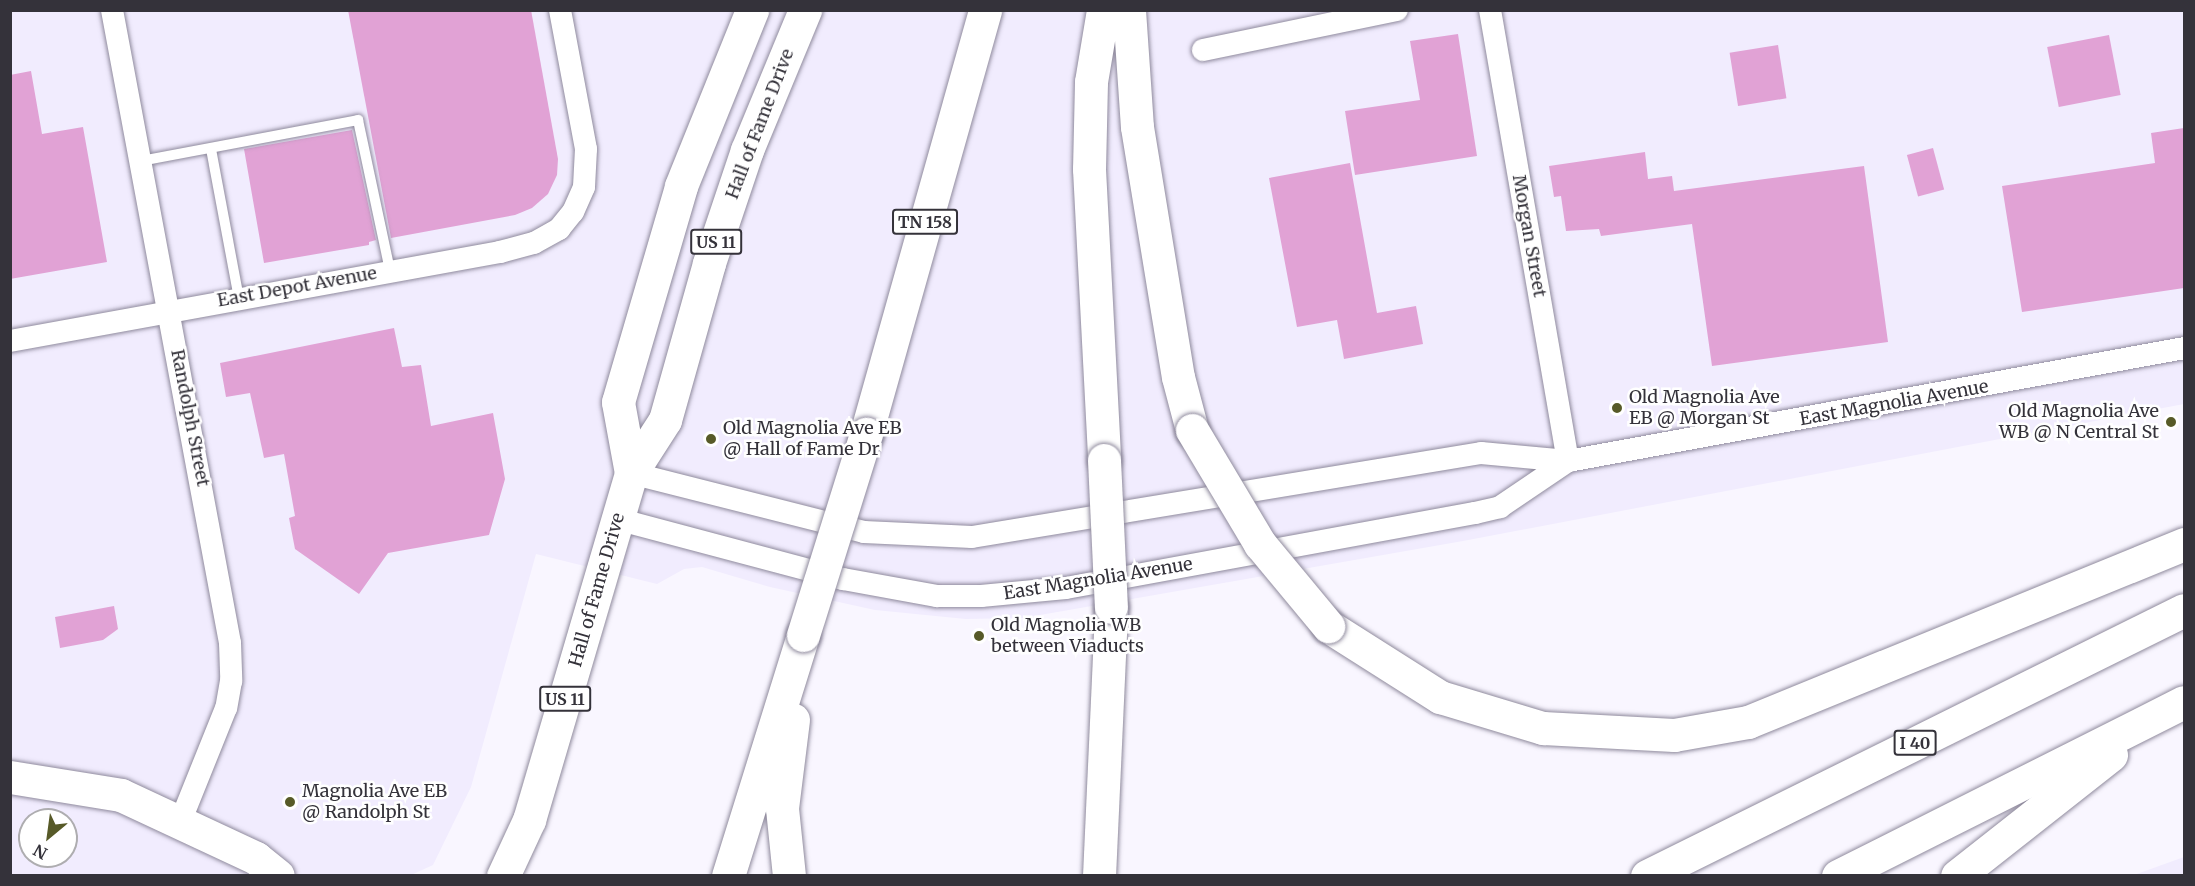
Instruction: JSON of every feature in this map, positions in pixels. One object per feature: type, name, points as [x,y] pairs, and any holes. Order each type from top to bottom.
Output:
[{"type":"main road","name":"Hall of Fame Drive","points":[[631,474],[618,402],[681,186],[752,10]]},
{"type":"main road","name":"Hall of Fame Drive","points":[[503,876],[529,820],[631,474],[665,420],[709,263],[747,150],[805,10]]},
{"type":"main road","name":"TN 158","points":[[803,635],[866,434],[985,10]]},
{"type":"main road","points":[[1099,876],[1111,607],[1089,169],[1091,82],[1103,10]]},
{"type":"main road","points":[[1129,10],[1137,127],[1178,377],[1192,430],[1260,544],[1328,626],[1440,697],[1544,728],[1674,735],[1748,722],[2184,544]]},
{"type":"main road","name":"I 40","points":[[1647,876],[2184,610]]},
{"type":"main road","points":[[728,876],[803,635]]},
{"type":"main road","points":[[789,876],[782,808],[803,635]]},
{"type":"main road","points":[[1838,876],[2176,707]]},
{"type":"main road","points":[[1957,876],[2176,707]]},
{"type":"main road","points":[[10,777],[121,795],[181,820],[256,858],[278,876]]},
{"type":"street","name":"Randolph Street","points":[[112,10],[224,600],[231,681],[226,708],[181,820]]},
{"type":"street","name":"East Depot Avenue","points":[[10,341],[534,243],[559,229],[573,212],[584,187],[586,149],[560,10]]},
{"type":"street","points":[[1203,50],[1397,10]]},
{"type":"street","name":"Morgan Street","points":[[1490,10],[1568,461]]},
{"type":"street","name":"East Magnolia Avenue","points":[[631,474],[864,532],[972,537],[1481,453],[1568,461],[2184,348]]},
{"type":"street","name":"East Magnolia Avenue","points":[[617,519],[843,579],[937,596],[981,597],[1077,586],[1475,513],[1500,507],[1568,461]]},
{"type":"lane","points":[[141,160],[211,149],[358,120],[390,271]]},
{"type":"lane","points":[[211,149],[239,298]]},
{"type":"shaded area","points":[[10,11],[2184,11],[2184,404],[1463,541],[1023,618],[966,619],[875,610],[770,587],[702,567],[684,569],[657,584],[536,554],[471,787],[433,865],[409,876],[11,875]]},
{"type":"shaded area","points":[[2184,857],[2184,875],[2134,875]]},
{"type":"building","points":[[348,10],[531,10],[558,159],[557,175],[548,194],[532,208],[515,215],[391,238]]},
{"type":"building","points":[[1458,34],[1477,156],[1355,175],[1345,111],[1420,100],[1410,41]]},
{"type":"building","points":[[2109,35],[2121,95],[2059,107],[2047,47]]},
{"type":"building","points":[[1778,45],[1786,98],[1738,106],[1730,53]]},
{"type":"building","points":[[31,71],[42,134],[83,127],[107,262],[10,279],[10,75]]},
{"type":"building","points":[[2184,128],[2184,288],[2022,312],[2002,186],[2155,163],[2151,133]]},
{"type":"building","points":[[352,130],[376,240],[369,242],[369,245],[264,263],[244,149]]},
{"type":"building","points":[[1933,148],[1944,190],[1918,197],[1907,155]]},
{"type":"building","points":[[1645,152],[1648,179],[1672,176],[1674,191],[1864,166],[1888,342],[1712,366],[1692,224],[1601,236],[1599,229],[1566,231],[1561,196],[1554,197],[1549,166]]},
{"type":"building","points":[[1350,163],[1377,313],[1416,306],[1423,344],[1344,359],[1337,320],[1297,327],[1269,178]]},
{"type":"building","points":[[394,328],[402,367],[421,365],[431,426],[493,413],[505,479],[489,535],[388,553],[359,594],[295,549],[289,518],[295,516],[284,454],[264,458],[250,393],[226,397],[220,363]]},
{"type":"building","points":[[114,606],[118,629],[103,640],[60,648],[55,617]]},
{"type":"place","name":"Old Magnolia Ave EB @ Morgan St","points":[[1617,408]]},
{"type":"place","name":"Old Magnolia Ave WB @ N Central St","points":[[2171,422]]},
{"type":"place","name":"Old Magnolia Ave EB @ Hall of Fame Dr","points":[[711,439]]},
{"type":"place","name":"Old Magnolia WB between Viaducts","points":[[979,636]]},
{"type":"place","name":"Magnolia Ave EB @ Randolph St","points":[[290,802]]}]
